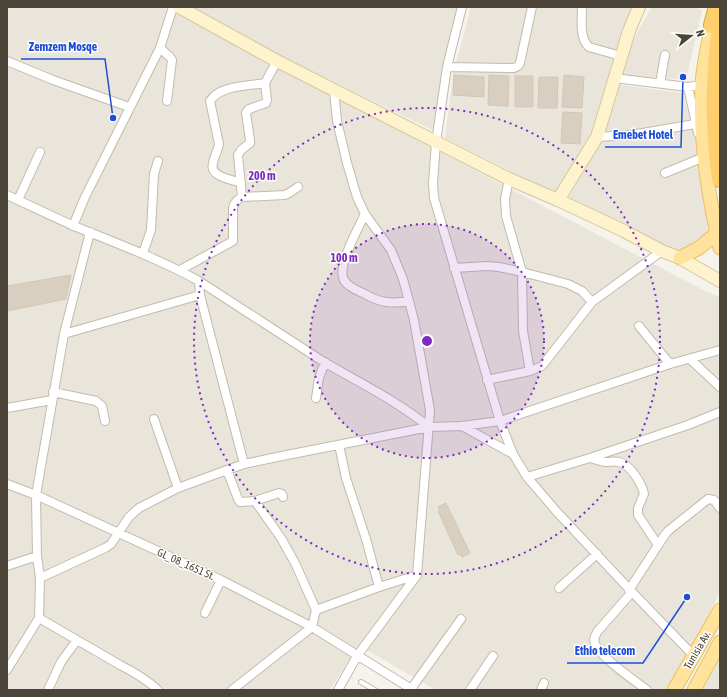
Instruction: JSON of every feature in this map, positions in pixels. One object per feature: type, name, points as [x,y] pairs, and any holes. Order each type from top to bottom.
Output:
[{"type":"highway","points":[[718,7],[716,26],[717,56],[715,92],[716,138],[720,179]]},
{"type":"main road","points":[[179,7],[277,61],[509,179],[558,200],[662,251],[680,258],[720,281]]},
{"type":"main road","points":[[558,200],[597,137],[629,31],[640,7]]},
{"type":"main road","points":[[714,7],[716,26],[702,85],[702,123],[704,157],[720,248]]},
{"type":"main road","points":[[680,258],[699,248],[717,234]]},
{"type":"main road","name":"Tunisia Av.","points":[[674,690],[720,610]]},
{"type":"main road","name":"Tunisia Av.","points":[[694,690],[714,658],[720,642]]},
{"type":"main road","points":[[693,655],[714,658]]},
{"type":"street","points":[[73,226],[85,197],[160,48],[173,7]]},
{"type":"street","points":[[462,7],[447,67],[436,142],[433,183],[434,198],[500,420],[513,454],[527,477],[557,512],[630,591],[693,655]]},
{"type":"street","points":[[447,67],[514,68],[518,66],[520,63],[532,7]]},
{"type":"street","points":[[582,7],[583,34],[587,45],[589,47],[621,56]]},
{"type":"street","points":[[160,48],[170,57],[172,64],[167,101]]},
{"type":"street","points":[[660,83],[665,55]]},
{"type":"street","points":[[7,61],[53,80],[129,107]]},
{"type":"street","points":[[242,197],[239,152],[250,143],[246,113],[249,108],[268,100],[266,83],[277,61]]},
{"type":"street","points":[[614,78],[688,87],[702,85]]},
{"type":"street","points":[[241,183],[217,175],[212,168],[219,144],[210,101],[214,96],[232,87],[266,83]]},
{"type":"street","points":[[665,173],[704,157],[695,124],[688,87]]},
{"type":"street","points":[[334,90],[337,121],[357,197],[366,214],[391,250],[398,266],[409,301],[430,410],[417,575],[357,656],[338,690]]},
{"type":"street","points":[[597,137],[631,135],[695,124]]},
{"type":"street","points":[[18,200],[40,152]]},
{"type":"street","points":[[143,253],[151,230],[154,174],[158,161]]},
{"type":"street","points":[[509,179],[505,199],[506,216],[522,272],[523,331],[530,371]]},
{"type":"street","points":[[180,270],[233,241],[234,203],[242,197],[285,195],[298,187]]},
{"type":"street","points":[[7,195],[73,226],[143,253],[200,281],[325,362],[392,400],[413,414],[429,428]]},
{"type":"street","points":[[366,214],[356,232],[344,263],[342,272],[344,280],[350,286],[371,298],[386,303],[409,301]]},
{"type":"street","points":[[7,670],[39,618],[40,578],[37,556],[36,495],[64,334],[90,232]]},
{"type":"street","points":[[487,380],[538,369],[547,361],[592,302],[662,251]]},
{"type":"street","points":[[454,268],[487,266],[522,272],[568,284],[582,292],[592,302]]},
{"type":"street","points":[[200,281],[200,295],[244,464]]},
{"type":"street","points":[[64,334],[200,295]]},
{"type":"street","points":[[639,326],[670,364]]},
{"type":"street","points":[[40,578],[111,544],[129,517],[139,508],[178,488],[244,464],[429,428],[462,426],[500,420],[670,364],[720,350]]},
{"type":"street","points":[[690,359],[720,387]]},
{"type":"street","points":[[316,398],[318,378],[325,362]]},
{"type":"street","points":[[7,408],[53,396],[96,401],[102,406],[105,421]]},
{"type":"street","points":[[527,477],[590,458],[688,425],[720,412]]},
{"type":"street","points":[[154,419],[178,488]]},
{"type":"street","points":[[462,426],[513,454]]},
{"type":"street","points":[[339,445],[346,478],[366,539],[379,587]]},
{"type":"street","points":[[590,458],[604,462],[620,462],[634,474],[640,483],[644,494],[638,508],[638,514],[658,545]]},
{"type":"street","points":[[227,470],[240,502],[255,500],[279,493],[282,494],[283,497]]},
{"type":"street","name":"GL_08_1651 St.","points":[[7,484],[36,495],[118,534],[221,580],[312,627],[412,690]]},
{"type":"street","points":[[647,690],[606,658],[598,650],[594,643],[594,638],[597,632],[630,591],[668,531],[706,500],[712,499],[720,508]]},
{"type":"street","points":[[232,690],[312,627],[316,610],[295,563],[281,538],[255,500]]},
{"type":"street","points":[[559,588],[597,554]]},
{"type":"street","points":[[7,566],[37,556]]},
{"type":"street","points":[[316,610],[417,575]]},
{"type":"street","points":[[205,613],[221,580]]},
{"type":"street","points":[[39,618],[134,671],[158,690]]},
{"type":"street","points":[[412,690],[461,619]]},
{"type":"street","points":[[48,690],[61,662],[77,640]]},
{"type":"street","points":[[470,690],[493,656]]},
{"type":"lane","points":[[361,682],[375,690]]},
{"type":"shaded area","points":[[7,7],[163,7],[707,292],[720,297],[720,591],[682,674],[672,690],[436,690],[358,645],[330,690],[7,690]]},
{"type":"shaded area","points":[[189,7],[460,7],[438,133],[241,36]]},
{"type":"shaded area","points":[[471,7],[642,7],[590,139],[555,194],[445,138],[453,74]]},
{"type":"shaded area","points":[[652,7],[694,7],[702,10],[686,80],[622,75],[633,40]]},
{"type":"shaded area","points":[[620,85],[683,93],[700,159],[708,233],[689,259],[567,200],[593,155]]},
{"type":"shaded area","points":[[720,657],[720,690],[703,690]]},
{"type":"building","points":[[454,75],[484,77],[484,97],[453,95]]},
{"type":"building","points":[[489,75],[509,76],[508,106],[488,105]]},
{"type":"building","points":[[564,75],[584,77],[582,108],[562,107]]},
{"type":"building","points":[[515,76],[533,76],[533,107],[515,107]]},
{"type":"building","points":[[539,77],[558,77],[557,108],[538,108]]},
{"type":"building","points":[[563,112],[582,113],[580,144],[561,143]]},
{"type":"building","points":[[71,275],[66,299],[7,311],[7,286]]},
{"type":"building","points":[[446,503],[470,553],[462,557],[460,554],[458,555],[438,511],[440,510],[438,507]]},
{"type":"place","name":"Emebet Hotel","points":[[683,77]]},
{"type":"place","name":"Zemzem Mosqe","points":[[113,118]]},
{"type":"place","name":"Ethio telecom","points":[[687,597]]}]
